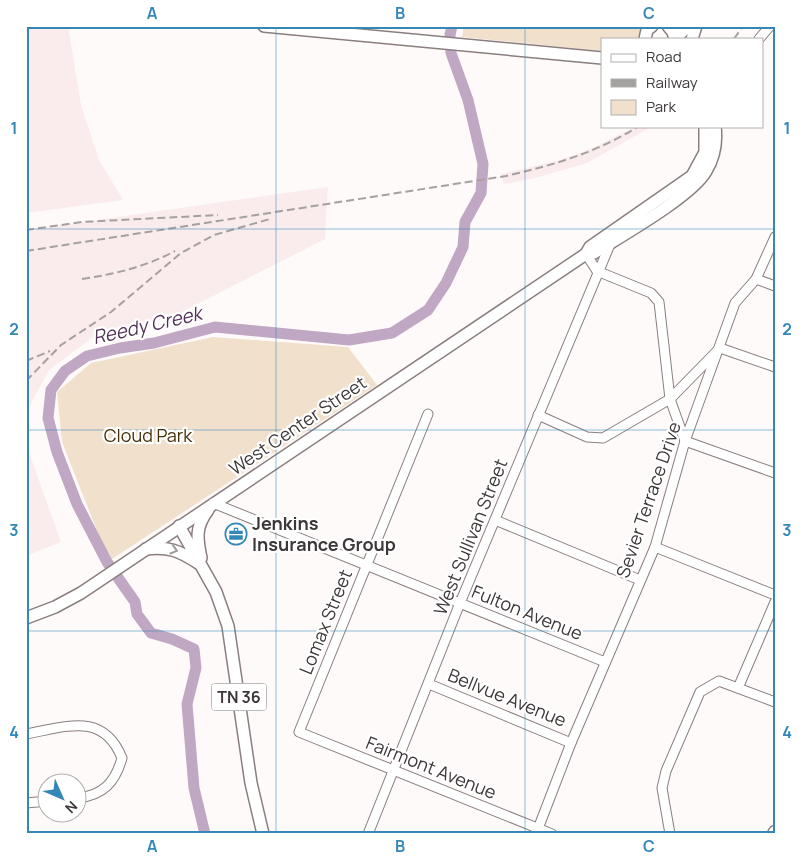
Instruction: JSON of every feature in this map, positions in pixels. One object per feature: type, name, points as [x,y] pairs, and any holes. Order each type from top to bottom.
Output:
[{"type":"main road","points":[[264,26],[601,58]]},
{"type":"main road","points":[[644,38],[647,30],[652,26]]},
{"type":"main road","points":[[676,38],[688,26]]},
{"type":"main road","points":[[692,38],[696,26]]},
{"type":"main road","name":"West Center Street","points":[[586,254],[590,246],[692,176],[705,152],[709,128]]},
{"type":"main road","name":"West Center Street","points":[[26,618],[55,607],[99,580],[586,254],[594,253],[697,183],[712,159],[716,139],[710,128]]},
{"type":"main road","points":[[202,565],[197,533],[202,518],[213,503]]},
{"type":"main road","name":"TN 36","points":[[178,526],[216,592],[228,626],[251,783],[263,834]]},
{"type":"main road","points":[[143,550],[160,547],[176,549],[202,565]]},
{"type":"street","points":[[760,38],[770,26]]},
{"type":"street","name":"Sevier Terrace Drive","points":[[537,831],[571,743],[655,547],[685,442],[735,303],[756,279],[775,237]]},
{"type":"street","name":"West Sullivan Street","points":[[368,834],[460,603],[597,271],[611,242]]},
{"type":"street","points":[[586,254],[597,271],[651,292],[659,302],[670,399],[685,442],[775,473]]},
{"type":"street","points":[[756,279],[775,286]]},
{"type":"street","points":[[538,415],[588,437],[603,438],[670,399],[720,348],[775,367]]},
{"type":"street","name":"Lomax Street","points":[[299,732],[428,414]]},
{"type":"street","name":"Fulton Avenue","points":[[213,503],[606,662]]},
{"type":"street","points":[[495,520],[640,580]]},
{"type":"street","points":[[655,547],[775,595]]},
{"type":"street","points":[[738,688],[775,602]]},
{"type":"street","points":[[670,834],[662,788],[666,771],[695,700],[707,686],[719,681],[775,702]]},
{"type":"street","name":"Bellvue Avenue","points":[[429,684],[571,743]]},
{"type":"street","points":[[26,734],[78,724],[90,725],[115,742],[122,758],[118,771],[113,780],[95,796],[88,797]]},
{"type":"street","name":"Fairmont Avenue","points":[[299,732],[537,831],[552,834]]},
{"type":"shaded area","points":[[26,26],[68,26],[81,105],[99,160],[123,200],[26,213]]},
{"type":"shaded area","points":[[632,128],[649,128],[587,163],[535,178],[504,184],[501,174],[560,160],[593,148]]},
{"type":"shaded area","points":[[328,187],[325,239],[170,318],[103,330],[49,370],[26,413],[26,230]]},
{"type":"shaded area","points":[[26,444],[61,542],[26,556]]},
{"type":"green space","points":[[464,26],[643,26],[637,38],[601,38],[601,51],[462,37]]},
{"type":"green space","name":"Cloud Park","points":[[213,337],[348,347],[377,385],[109,561],[62,442],[57,392],[91,363]]},
{"type":"waterway","name":"Reedy Creek","points":[[205,834],[194,788],[187,704],[196,668],[194,649],[172,639],[151,633],[137,614],[135,602],[107,562],[77,504],[57,452],[48,418],[51,390],[65,371],[87,356],[120,348],[154,343],[215,327],[349,340],[392,333],[428,310],[446,283],[463,247],[465,222],[481,193],[483,164],[468,100],[451,53],[450,35],[452,26]]},
{"type":"railway","points":[[735,38],[743,26]]},
{"type":"railway","points":[[26,251],[506,176],[575,157],[608,143],[635,128]]},
{"type":"railway","points":[[26,230],[82,222],[218,215]]},
{"type":"railway","points":[[26,381],[61,345],[111,312],[181,253],[214,235],[270,219]]},
{"type":"railway","points":[[82,279],[130,269],[175,251]]},
{"type":"railway","points":[[26,361],[50,351]]},
{"type":"place","name":"Jenkins Insurance Group","points":[[236,534]]}]
